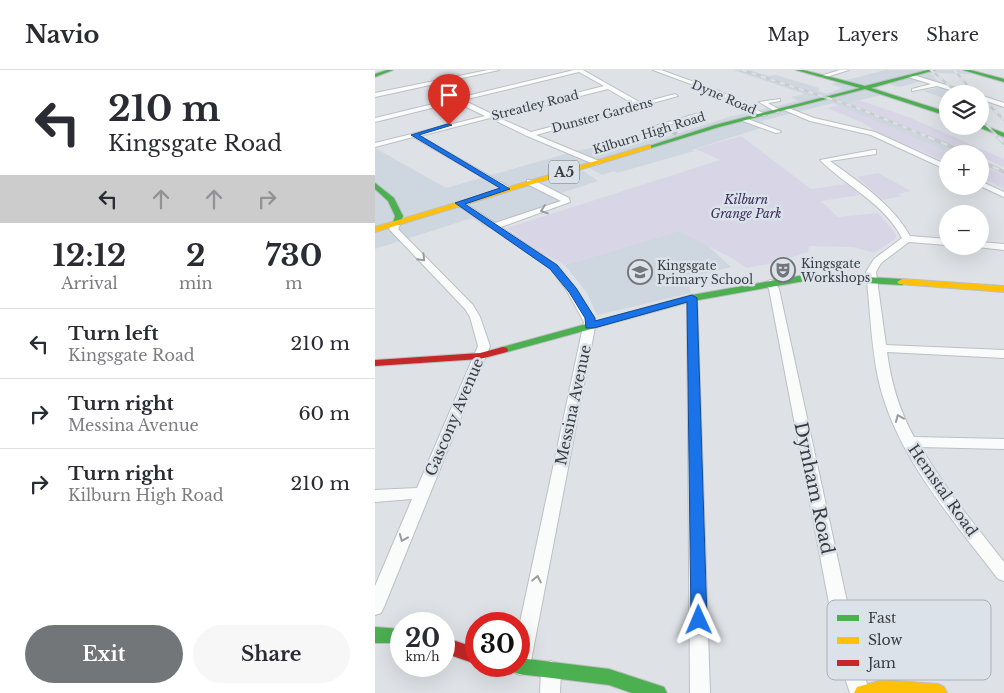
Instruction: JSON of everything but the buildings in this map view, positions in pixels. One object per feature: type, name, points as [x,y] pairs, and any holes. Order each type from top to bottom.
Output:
[{"type":"main road","points":[[375,76],[391,70]]},
{"type":"main road","points":[[798,70],[825,80],[839,81],[866,88],[939,111]]},
{"type":"main road","name":"Kilburn High Road","points":[[375,230],[596,163],[680,135],[745,120],[781,106],[866,88],[933,70]]},
{"type":"main road","points":[[965,70],[1004,81]]},
{"type":"main road","points":[[989,129],[1004,135]]},
{"type":"main road","points":[[375,184],[391,200],[399,216],[397,223]]},
{"type":"main road","points":[[375,363],[480,356],[692,298],[770,283],[824,276],[1004,290]]},
{"type":"main road","points":[[375,635],[390,636]]},
{"type":"main road","points":[[530,667],[609,677],[658,693]]},
{"type":"main road","points":[[861,693],[888,689],[938,693]]},
{"type":"street","points":[[375,95],[496,70]]},
{"type":"street","points":[[375,120],[579,70],[640,105]]},
{"type":"street","name":"Dyne Road","points":[[656,70],[717,92],[764,114]]},
{"type":"street","points":[[825,80],[846,70]]},
{"type":"street","points":[[910,76],[940,85]]},
{"type":"street","points":[[914,90],[937,84]]},
{"type":"street","name":"Streatley Road","points":[[375,145],[608,87]]},
{"type":"street","name":"Dunster Gardens","points":[[529,135],[675,96]]},
{"type":"street","points":[[457,100],[529,135],[596,163]]},
{"type":"street","points":[[989,100],[1004,106]]},
{"type":"street","points":[[781,106],[812,120],[873,133],[939,164]]},
{"type":"street","points":[[664,128],[657,126],[702,114]]},
{"type":"street","points":[[745,120],[778,132]]},
{"type":"street","points":[[414,135],[506,189]]},
{"type":"street","points":[[873,152],[824,160],[847,176],[886,212],[907,239]]},
{"type":"street","points":[[495,226],[567,202],[530,182]]},
{"type":"street","points":[[989,188],[1004,195]]},
{"type":"street","name":"Messina Avenue","points":[[459,203],[554,267],[561,274],[590,318],[590,326],[530,613]]},
{"type":"street","name":"Gascony Avenue","points":[[375,607],[483,346],[475,317],[469,307],[393,229],[397,223]]},
{"type":"street","points":[[871,280],[873,266],[877,261],[907,239],[939,241]]},
{"type":"street","points":[[989,245],[1004,246]]},
{"type":"street","name":"Hemstal Road","points":[[871,280],[887,391],[908,442],[921,465],[1004,574]]},
{"type":"street","name":"Dynham Road","points":[[770,283],[774,289],[838,600]]},
{"type":"street","points":[[692,298],[700,693]]},
{"type":"street","points":[[880,348],[1004,354]]},
{"type":"street","points":[[908,442],[1004,444]]},
{"type":"street","points":[[375,496],[421,493]]},
{"type":"street","points":[[550,693],[551,670]]},
{"type":"street","name":"Dynham Road","points":[[856,680],[861,693]]},
{"type":"shaded area","points":[[733,70],[748,70],[769,76],[776,75],[819,88],[818,91],[827,94],[842,88],[831,84],[885,70],[959,70],[971,74],[930,73],[943,85],[939,86],[922,81],[900,87],[889,84],[876,88],[889,93],[848,103],[952,145],[939,145],[939,148],[833,103],[761,121],[767,126],[691,150],[694,151],[617,173],[614,171],[602,175],[589,168],[582,170],[598,181],[555,195],[568,202],[487,228],[472,218],[375,249],[375,148],[446,188],[576,151],[652,136],[659,139],[729,117],[798,101],[791,97],[805,94]]},
{"type":"shaded area","points":[[939,88],[939,96],[923,91]]},
{"type":"shaded area","name":"Kingsgate Primary School","points":[[679,231],[707,245],[731,267],[687,278],[691,293],[597,315],[587,293],[565,265]]},
{"type":"green space","points":[[859,100],[911,118],[939,130],[939,135],[950,135],[972,145],[952,145],[848,103]]},
{"type":"green space","points":[[838,105],[939,148],[939,159],[879,133],[865,124],[828,108]]},
{"type":"green space","name":"Kilburn Grange Park","points":[[741,136],[811,189],[847,184],[860,195],[821,201],[838,217],[878,213],[896,234],[896,238],[874,253],[853,247],[809,246],[808,252],[781,261],[747,268],[732,258],[679,231],[565,265],[540,252],[507,228],[720,160],[696,149]]},
{"type":"green space","points":[[989,152],[1004,159],[1004,167],[989,160]]},
{"type":"green space","points":[[989,169],[1004,175],[1004,189],[989,182]]},
{"type":"green space","points":[[878,173],[911,191],[898,194],[901,196],[883,200],[857,177]]},
{"type":"tunnel","points":[[664,128],[677,133]]},
{"type":"railway","points":[[742,70],[855,107],[931,138]]},
{"type":"railway","points":[[931,70],[948,85]]},
{"type":"railway","points":[[954,70],[967,85]]},
{"type":"railway","points":[[989,105],[1004,120]]},
{"type":"railway","points":[[989,127],[999,138]]},
{"type":"railway","points":[[928,137],[947,145]]},
{"type":"railway","points":[[999,138],[1004,143]]},
{"type":"railway","points":[[989,165],[1004,172]]},
{"type":"traffic: fast","points":[[375,76],[391,70]]},
{"type":"traffic: fast","points":[[798,70],[875,90],[939,111]]},
{"type":"traffic: fast","points":[[649,147],[717,126],[933,70]]},
{"type":"traffic: fast","points":[[965,70],[1004,81]]},
{"type":"traffic: fast","points":[[989,129],[1004,135]]},
{"type":"traffic: fast","points":[[375,185],[391,200],[399,216],[397,223]]},
{"type":"traffic: fast","points":[[503,350],[692,298],[810,277],[902,282]]},
{"type":"traffic: fast","points":[[375,635],[390,636]]},
{"type":"traffic: fast","points":[[530,667],[609,677],[658,693]]},
{"type":"traffic: slow","points":[[375,230],[649,147]]},
{"type":"traffic: slow","points":[[902,282],[1004,289]]},
{"type":"traffic: slow","points":[[863,693],[883,689],[938,693]]},
{"type":"traffic: jam","points":[[375,363],[480,356],[503,350]]},
{"type":"traffic: jam","points":[[455,649],[465,652]]},
{"type":"place","name":"Kingsgate Workshops","points":[[783,270]]},
{"type":"place","name":"Kingsgate Primary School","points":[[640,272]]},
{"type":"route","points":[[449,125],[414,135],[506,189],[459,203],[554,267],[573,290],[590,318],[590,326],[692,298],[699,620]]}]
